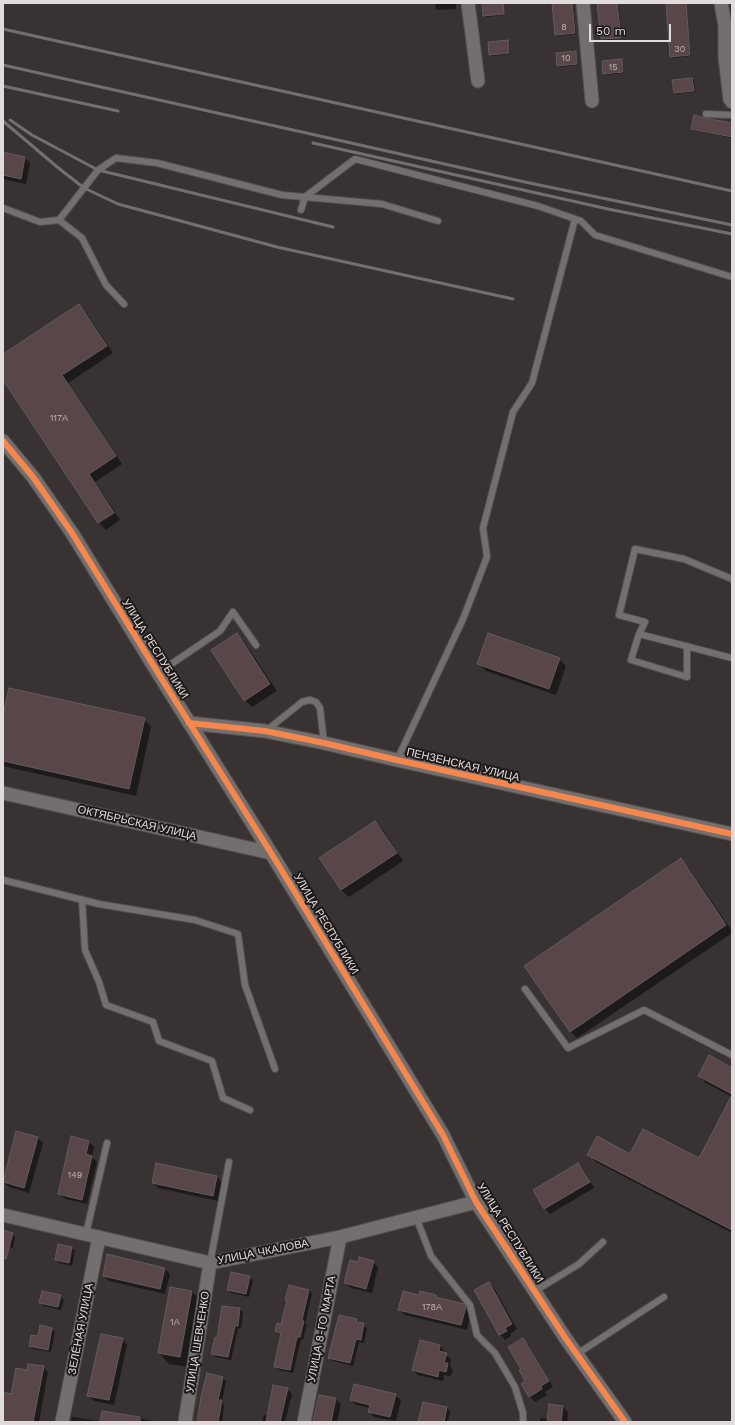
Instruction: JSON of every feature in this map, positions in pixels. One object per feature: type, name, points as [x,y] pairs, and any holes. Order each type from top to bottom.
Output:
[{"type":"street","points":[[468,3],[478,81]]},
{"type":"street","points":[[583,3],[592,101]]},
{"type":"street","points":[[721,3],[729,27],[731,100]]},
{"type":"street","name":"УЛИЦА РЕСПУБЛИКИ","points":[[3,441],[33,477],[72,533],[189,723],[271,852],[443,1136],[476,1202],[577,1354],[625,1422]]},
{"type":"street","name":"ПЕНЗЕНСКАЯ УЛИЦА","points":[[189,723],[266,731],[732,834]]},
{"type":"street","name":"ОКТЯБРЬСКАЯ УЛИЦА","points":[[3,793],[271,852]]},
{"type":"street","name":"УЛИЦА ЧКАЛОВА","points":[[3,1215],[210,1263],[340,1237],[476,1202]]},
{"type":"street","name":"ЗЕЛЁНАЯ УЛИЦА","points":[[62,1422],[99,1237]]},
{"type":"street","name":"УЛИЦА 8-ГО МАРТА","points":[[304,1422],[340,1237]]},
{"type":"street","name":"УЛИЦА ШЕВЧЕНКО","points":[[185,1422],[210,1263]]},
{"type":"lane","points":[[706,114],[732,115]]},
{"type":"lane","points":[[59,220],[98,170],[116,158],[157,163],[282,195],[382,204],[438,221]]},
{"type":"lane","points":[[301,210],[305,197],[355,159],[538,206],[581,221],[595,235],[732,277]]},
{"type":"lane","points":[[3,208],[40,222],[59,220],[82,238],[106,285],[124,304]]},
{"type":"lane","points":[[397,760],[463,619],[487,557],[483,528],[513,412],[532,383],[574,219]]},
{"type":"lane","points":[[687,646],[687,677],[630,660],[645,622],[619,615],[635,549],[684,559],[732,578]]},
{"type":"lane","points":[[158,673],[220,631],[233,612],[256,645]]},
{"type":"lane","points":[[639,634],[732,658]]},
{"type":"lane","points":[[266,731],[302,702],[310,700],[316,702],[320,708],[324,743]]},
{"type":"lane","points":[[3,880],[99,904],[195,920],[238,934],[245,985],[275,1069]]},
{"type":"lane","points":[[82,900],[85,950],[99,982],[106,1005],[153,1022],[158,1041],[212,1061],[223,1098],[250,1110]]},
{"type":"lane","points":[[526,989],[568,1048],[644,1010],[732,1055]]},
{"type":"lane","points":[[86,1234],[107,1143]]},
{"type":"lane","points":[[210,1263],[229,1162]]},
{"type":"lane","points":[[416,1217],[430,1256],[470,1305],[477,1335],[495,1353],[514,1387],[523,1412],[524,1422]]},
{"type":"lane","points":[[535,1291],[579,1264],[603,1242]]},
{"type":"lane","points":[[577,1354],[664,1297]]},
{"type":"building","points":[[482,3],[503,3],[504,14],[483,16]]},
{"type":"building","points":[[552,3],[572,3],[575,33],[555,35]]},
{"type":"building","points":[[597,3],[617,3],[621,38],[601,39]]},
{"type":"building","points":[[666,3],[686,3],[690,55],[670,57]]},
{"type":"building","points":[[508,40],[509,53],[489,55],[488,42]]},
{"type":"building","points":[[576,51],[577,64],[557,66],[556,53]]},
{"type":"building","points":[[622,59],[623,72],[603,74],[602,61]]},
{"type":"building","points":[[692,78],[694,91],[674,93],[672,80]]},
{"type":"building","points":[[694,115],[732,123],[732,137],[691,129]]},
{"type":"building","points":[[3,152],[25,157],[21,179],[3,175]]},
{"type":"building","points":[[79,304],[107,346],[62,375],[116,456],[89,474],[114,513],[98,523],[3,380],[3,354]]},
{"type":"building","points":[[237,633],[270,684],[244,701],[211,650]]},
{"type":"building","points":[[488,633],[560,658],[549,689],[477,664]]},
{"type":"building","points":[[9,688],[145,718],[129,789],[3,761],[3,715]]},
{"type":"building","points":[[375,821],[397,853],[341,890],[319,858]]},
{"type":"building","points":[[681,858],[726,925],[570,1032],[524,966]]},
{"type":"building","points":[[709,1055],[732,1068],[732,1094],[698,1076]]},
{"type":"building","points":[[732,1095],[732,1230],[587,1155],[597,1136],[630,1154],[643,1129],[699,1158]]},
{"type":"building","points":[[16,1131],[38,1137],[24,1188],[3,1182]]},
{"type":"building","points":[[71,1136],[89,1141],[86,1154],[92,1156],[82,1200],[58,1194]]},
{"type":"building","points":[[156,1163],[217,1176],[213,1196],[152,1183]]},
{"type":"building","points":[[578,1163],[590,1182],[544,1209],[533,1190]]},
{"type":"building","points":[[3,1230],[13,1233],[6,1259],[3,1258]]},
{"type":"building","points":[[58,1244],[72,1247],[69,1263],[55,1260]]},
{"type":"building","points":[[107,1254],[165,1268],[160,1289],[103,1276]]},
{"type":"building","points":[[359,1257],[374,1261],[366,1289],[344,1283],[350,1260],[358,1262]]},
{"type":"building","points":[[231,1272],[250,1276],[246,1294],[227,1290]]},
{"type":"building","points":[[489,1282],[512,1324],[505,1328],[507,1331],[499,1335],[474,1290]]},
{"type":"building","points":[[289,1285],[309,1290],[302,1320],[304,1321],[300,1337],[297,1337],[290,1370],[274,1367],[281,1333],[275,1331],[277,1323],[281,1324]]},
{"type":"building","points":[[170,1287],[192,1291],[180,1357],[158,1353]]},
{"type":"building","points":[[42,1291],[61,1295],[58,1307],[39,1303]]},
{"type":"building","points":[[403,1291],[419,1295],[420,1291],[436,1295],[436,1297],[464,1304],[466,1307],[461,1325],[398,1310]]},
{"type":"building","points":[[222,1306],[240,1308],[238,1326],[235,1326],[228,1357],[211,1354],[215,1337],[217,1338]]},
{"type":"building","points":[[339,1315],[357,1319],[356,1322],[364,1323],[361,1340],[356,1339],[350,1363],[328,1358]]},
{"type":"building","points":[[40,1325],[52,1328],[48,1350],[29,1346],[31,1335],[38,1336]]},
{"type":"building","points":[[101,1334],[123,1338],[109,1400],[87,1396]]},
{"type":"building","points":[[523,1338],[549,1381],[541,1386],[542,1389],[529,1397],[521,1384],[525,1381],[519,1370],[521,1369],[508,1347]]},
{"type":"building","points":[[420,1340],[440,1345],[439,1351],[447,1353],[444,1363],[448,1363],[446,1372],[439,1370],[438,1377],[412,1370]]},
{"type":"building","points":[[28,1364],[44,1366],[33,1422],[3,1422],[3,1392],[11,1394],[16,1368],[27,1370]]},
{"type":"building","points":[[207,1373],[223,1377],[218,1400],[222,1400],[218,1422],[197,1422]]},
{"type":"building","points":[[354,1384],[396,1394],[390,1417],[368,1412],[370,1405],[350,1400]]},
{"type":"building","points":[[273,1385],[288,1388],[280,1422],[266,1422]]},
{"type":"building","points":[[319,1395],[336,1398],[331,1422],[313,1422]]},
{"type":"building","points":[[423,1402],[447,1407],[444,1422],[418,1422]]},
{"type":"building","points":[[549,1404],[563,1406],[561,1422],[547,1422]]},
{"type":"building","points":[[102,1411],[140,1417],[140,1422],[100,1422]]},
{"type":"railway","points":[[3,29],[732,191]]},
{"type":"railway","points":[[3,65],[525,182],[732,225]]},
{"type":"railway","points":[[3,86],[118,111]]},
{"type":"railway","points":[[10,120],[32,135],[98,170],[333,227]]},
{"type":"railway","points":[[3,121],[84,188],[118,204],[277,247],[513,299]]},
{"type":"railway","points":[[313,143],[608,209],[732,234]]},
{"type":"cycle path","points":[[3,441],[33,477],[72,533],[271,853],[443,1135],[476,1202],[566,1339],[625,1422]]},
{"type":"cycle path","points":[[189,723],[265,731],[324,743],[732,834]]}]
